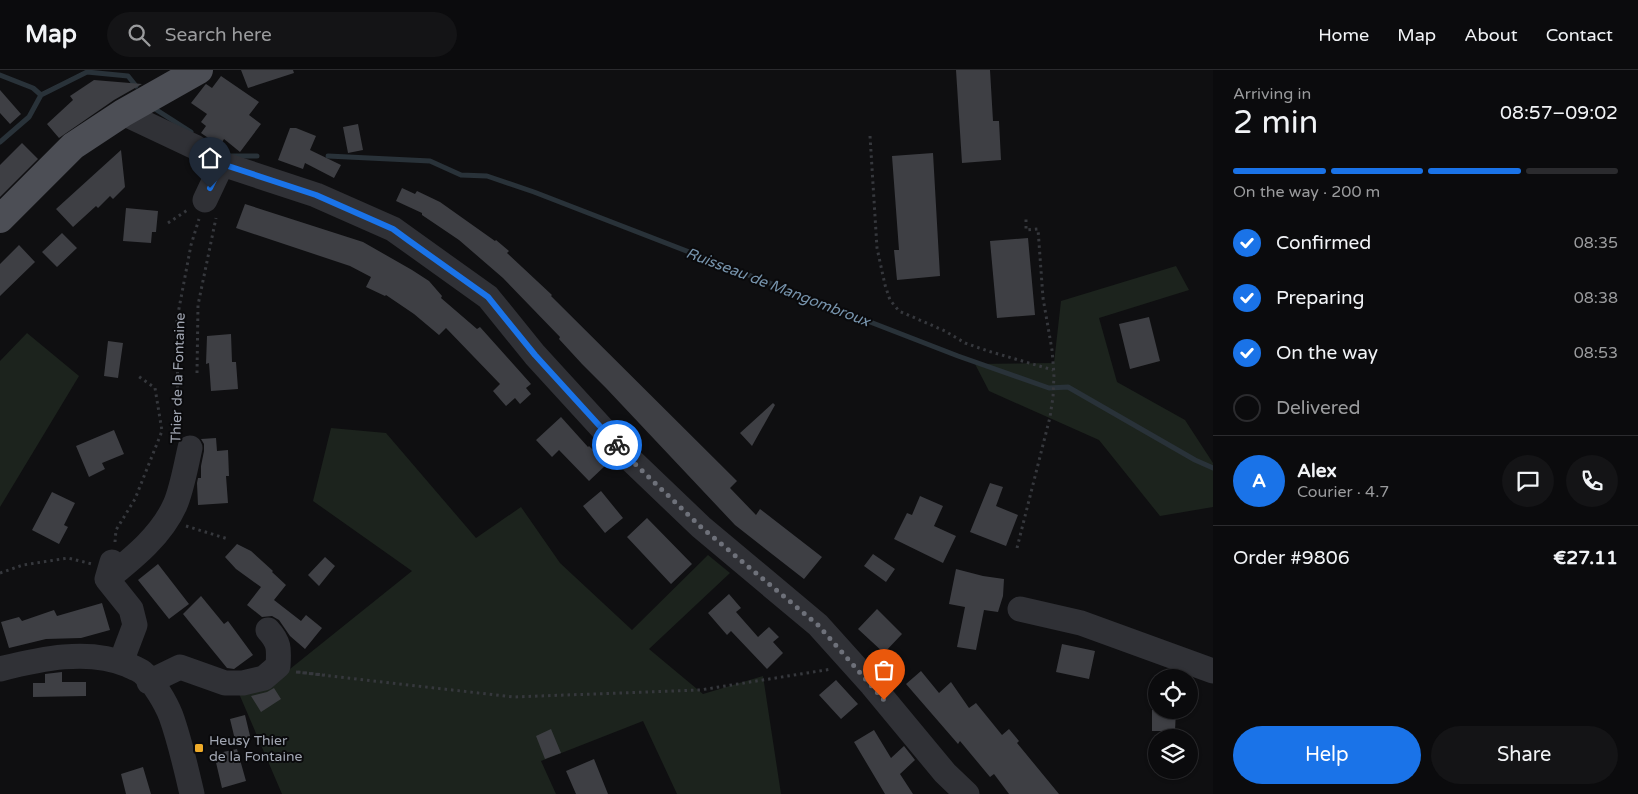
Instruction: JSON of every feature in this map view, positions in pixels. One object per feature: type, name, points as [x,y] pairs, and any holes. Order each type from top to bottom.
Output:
[{"type":"main road","points":[[0,219],[73,146],[123,113],[198,70]]},
{"type":"street","points":[[123,113],[195,147],[222,164],[316,195],[393,229],[488,297],[535,355],[632,461],[701,527],[818,625],[945,774],[967,794]]},
{"type":"street","points":[[211,206],[222,164]]},
{"type":"street","name":"Thier de la Fontaine","points":[[107,578],[141,552],[166,522],[176,504],[184,442]]},
{"type":"street","points":[[117,552],[107,578],[131,609],[135,625],[121,662]]},
{"type":"street","points":[[1020,609],[1081,623],[1213,671]]},
{"type":"street","points":[[149,682],[180,667],[225,683],[243,683],[264,678],[278,666],[279,647],[268,630]]},
{"type":"street","points":[[0,669],[27,662],[65,657],[102,658],[121,662],[141,671],[160,695],[171,716],[192,794]]},
{"type":"path","points":[[870,136],[877,248],[890,300],[899,311],[945,331],[965,343],[1053,370]]},
{"type":"path","points":[[197,373],[198,305],[211,206]]},
{"type":"path","name":"Thier de la Fontaine","points":[[184,442],[179,427],[177,319],[191,245],[211,206]]},
{"type":"path","points":[[1017,548],[1053,397],[1052,350],[1043,298],[1038,229],[1026,230],[1026,219]]},
{"type":"path","points":[[117,552],[116,530],[135,498],[162,431],[155,388],[138,376]]},
{"type":"path","points":[[166,522],[228,539]]},
{"type":"path","points":[[0,573],[23,565],[68,558]]},
{"type":"path","points":[[274,670],[513,697],[700,690],[854,665]]},
{"type":"path","points":[[274,670],[325,676]]},
{"type":"shaded area","points":[[1176,266],[1189,290],[1099,318],[1117,382],[1185,420],[1213,463],[1213,507],[1160,516],[1099,440],[989,391],[975,364],[1054,363],[1061,301]]},
{"type":"shaded area","points":[[27,333],[79,376],[0,507],[0,361]]},
{"type":"shaded area","points":[[331,428],[386,433],[476,538],[521,507],[560,563],[632,630],[708,555],[730,573],[649,649],[703,694],[763,676],[781,794],[677,794],[643,721],[541,761],[556,794],[282,794],[237,689],[275,681],[412,571],[313,501]]},
{"type":"building","points":[[241,70],[293,70],[294,73],[248,88]]},
{"type":"building","points":[[956,70],[990,70],[993,121],[999,121],[1001,160],[962,163]]},
{"type":"building","points":[[221,76],[259,102],[249,115],[261,124],[240,152],[224,139],[220,146],[201,133],[206,126],[201,122],[207,114],[191,103],[206,84],[212,88]]},
{"type":"building","points":[[94,80],[142,84],[114,100],[59,138],[47,124],[73,100],[70,96]]},
{"type":"building","points":[[0,90],[21,114],[10,124],[0,113]]},
{"type":"building","points":[[358,124],[363,150],[348,153],[343,127]]},
{"type":"building","points":[[290,128],[296,128],[316,136],[310,150],[341,165],[334,178],[305,163],[303,169],[278,160]]},
{"type":"building","points":[[22,143],[38,159],[0,197],[0,165]]},
{"type":"building","points":[[121,150],[125,187],[113,199],[110,196],[98,208],[96,206],[73,227],[56,209]]},
{"type":"building","points":[[933,153],[940,276],[897,280],[894,250],[899,250],[892,156]]},
{"type":"building","points":[[402,188],[415,194],[417,191],[440,202],[509,251],[507,253],[552,295],[737,481],[730,488],[756,515],[760,509],[822,557],[804,579],[735,525],[503,278],[459,240],[422,215],[422,213],[396,201]]},
{"type":"building","points":[[245,204],[363,242],[429,281],[442,296],[441,298],[477,329],[480,327],[531,384],[526,388],[531,394],[520,404],[515,398],[506,406],[493,391],[500,384],[446,328],[439,335],[414,314],[386,295],[366,287],[371,277],[350,266],[236,228]]},
{"type":"building","points":[[126,208],[158,211],[156,232],[152,232],[151,243],[123,241]]},
{"type":"building","points":[[62,233],[77,248],[57,267],[42,252]]},
{"type":"building","points":[[1028,238],[1035,315],[997,318],[990,241]]},
{"type":"building","points":[[19,245],[35,262],[0,296],[0,264]]},
{"type":"building","points":[[1149,317],[1160,361],[1130,369],[1119,324]]},
{"type":"building","points":[[231,334],[232,362],[236,362],[238,389],[211,391],[209,363],[206,364],[207,336]]},
{"type":"building","points":[[108,341],[123,343],[118,378],[104,376]]},
{"type":"building","points":[[773,403],[775,405],[752,446],[740,433]]},
{"type":"building","points":[[561,417],[588,447],[607,464],[589,481],[559,450],[552,457],[536,440]]},
{"type":"building","points":[[114,430],[124,454],[102,463],[105,469],[89,477],[76,446]]},
{"type":"building","points":[[216,438],[217,451],[228,450],[229,476],[226,476],[228,503],[198,505],[197,483],[198,478],[201,478],[204,451],[204,444],[201,439]]},
{"type":"building","points":[[990,483],[1003,487],[996,506],[1018,515],[1006,546],[970,532]]},
{"type":"building","points":[[601,491],[623,518],[605,533],[583,506]]},
{"type":"building","points":[[52,492],[75,503],[64,525],[68,527],[59,544],[32,530]]},
{"type":"building","points":[[920,496],[943,506],[934,526],[956,536],[943,563],[894,539],[907,513],[912,515]]},
{"type":"building","points":[[647,518],[692,564],[671,584],[627,537]]},
{"type":"building","points":[[237,544],[251,551],[286,585],[274,600],[301,621],[306,615],[322,628],[305,649],[290,636],[279,620],[272,616],[262,617],[247,605],[261,587],[236,569],[225,557]]},
{"type":"building","points":[[873,554],[895,569],[886,582],[864,566]]},
{"type":"building","points":[[325,557],[335,566],[319,586],[308,575]]},
{"type":"building","points":[[158,564],[189,604],[169,619],[138,580]]},
{"type":"building","points":[[956,569],[1004,579],[1003,596],[998,612],[984,610],[976,650],[957,647],[965,607],[949,604]]},
{"type":"building","points":[[729,594],[741,608],[736,612],[758,637],[769,627],[779,637],[773,642],[783,653],[767,669],[731,631],[727,635],[708,613]]},
{"type":"building","points":[[201,596],[224,624],[228,621],[253,655],[234,669],[227,668],[183,614]]},
{"type":"building","points":[[102,603],[110,630],[81,638],[46,639],[9,648],[1,622],[19,617],[22,621],[54,610],[57,616]]},
{"type":"building","points":[[877,609],[902,634],[884,653],[858,629]]},
{"type":"building","points":[[1062,644],[1095,651],[1089,679],[1056,672]]},
{"type":"building","points":[[921,671],[939,693],[951,682],[969,708],[976,703],[1002,735],[1009,729],[1019,741],[1017,743],[1059,794],[1009,794],[994,774],[990,777],[960,741],[958,744],[906,684]]},
{"type":"building","points":[[62,672],[62,682],[86,682],[86,696],[33,697],[33,683],[45,683],[45,674]]},
{"type":"building","points":[[836,680],[858,704],[841,719],[819,695]]},
{"type":"building","points":[[274,688],[281,699],[261,712],[251,696]]},
{"type":"building","points":[[245,715],[251,740],[236,744],[230,719]]},
{"type":"building","points":[[1152,719],[1176,719],[1175,729],[1152,729]]},
{"type":"building","points":[[551,729],[561,753],[545,759],[536,736]]},
{"type":"building","points":[[874,730],[891,758],[904,746],[915,760],[900,774],[913,794],[885,794],[854,742]]},
{"type":"building","points":[[237,749],[246,781],[222,788],[214,754]]},
{"type":"building","points":[[594,759],[608,794],[576,794],[566,771]]},
{"type":"building","points":[[143,767],[151,794],[126,794],[121,774]]},
{"type":"waterway","name":"Ruisseau de Mangombroux","points":[[0,142],[29,117],[41,95],[87,72],[128,76],[136,86]]},
{"type":"waterway","points":[[0,75],[33,88],[41,95]]},
{"type":"waterway","name":"Ruisseau de Mangombroux","points":[[152,107],[191,132]]},
{"type":"waterway","name":"Ruisseau de Mangombroux","points":[[230,156],[257,156]]},
{"type":"waterway","name":"Ruisseau de Mangombroux","points":[[328,156],[430,161],[461,175],[487,176],[534,192],[958,356],[1049,388],[1068,387],[1195,460],[1213,468]]},
{"type":"way so far","points":[[617,445],[701,527],[818,625],[884,700]]},
{"type":"place","name":"Heusy Thier de la Fontaine","points":[[199,748]]},
{"type":"route","points":[[210,188],[222,164],[316,195],[393,229],[488,297],[535,355],[617,445]]}]
